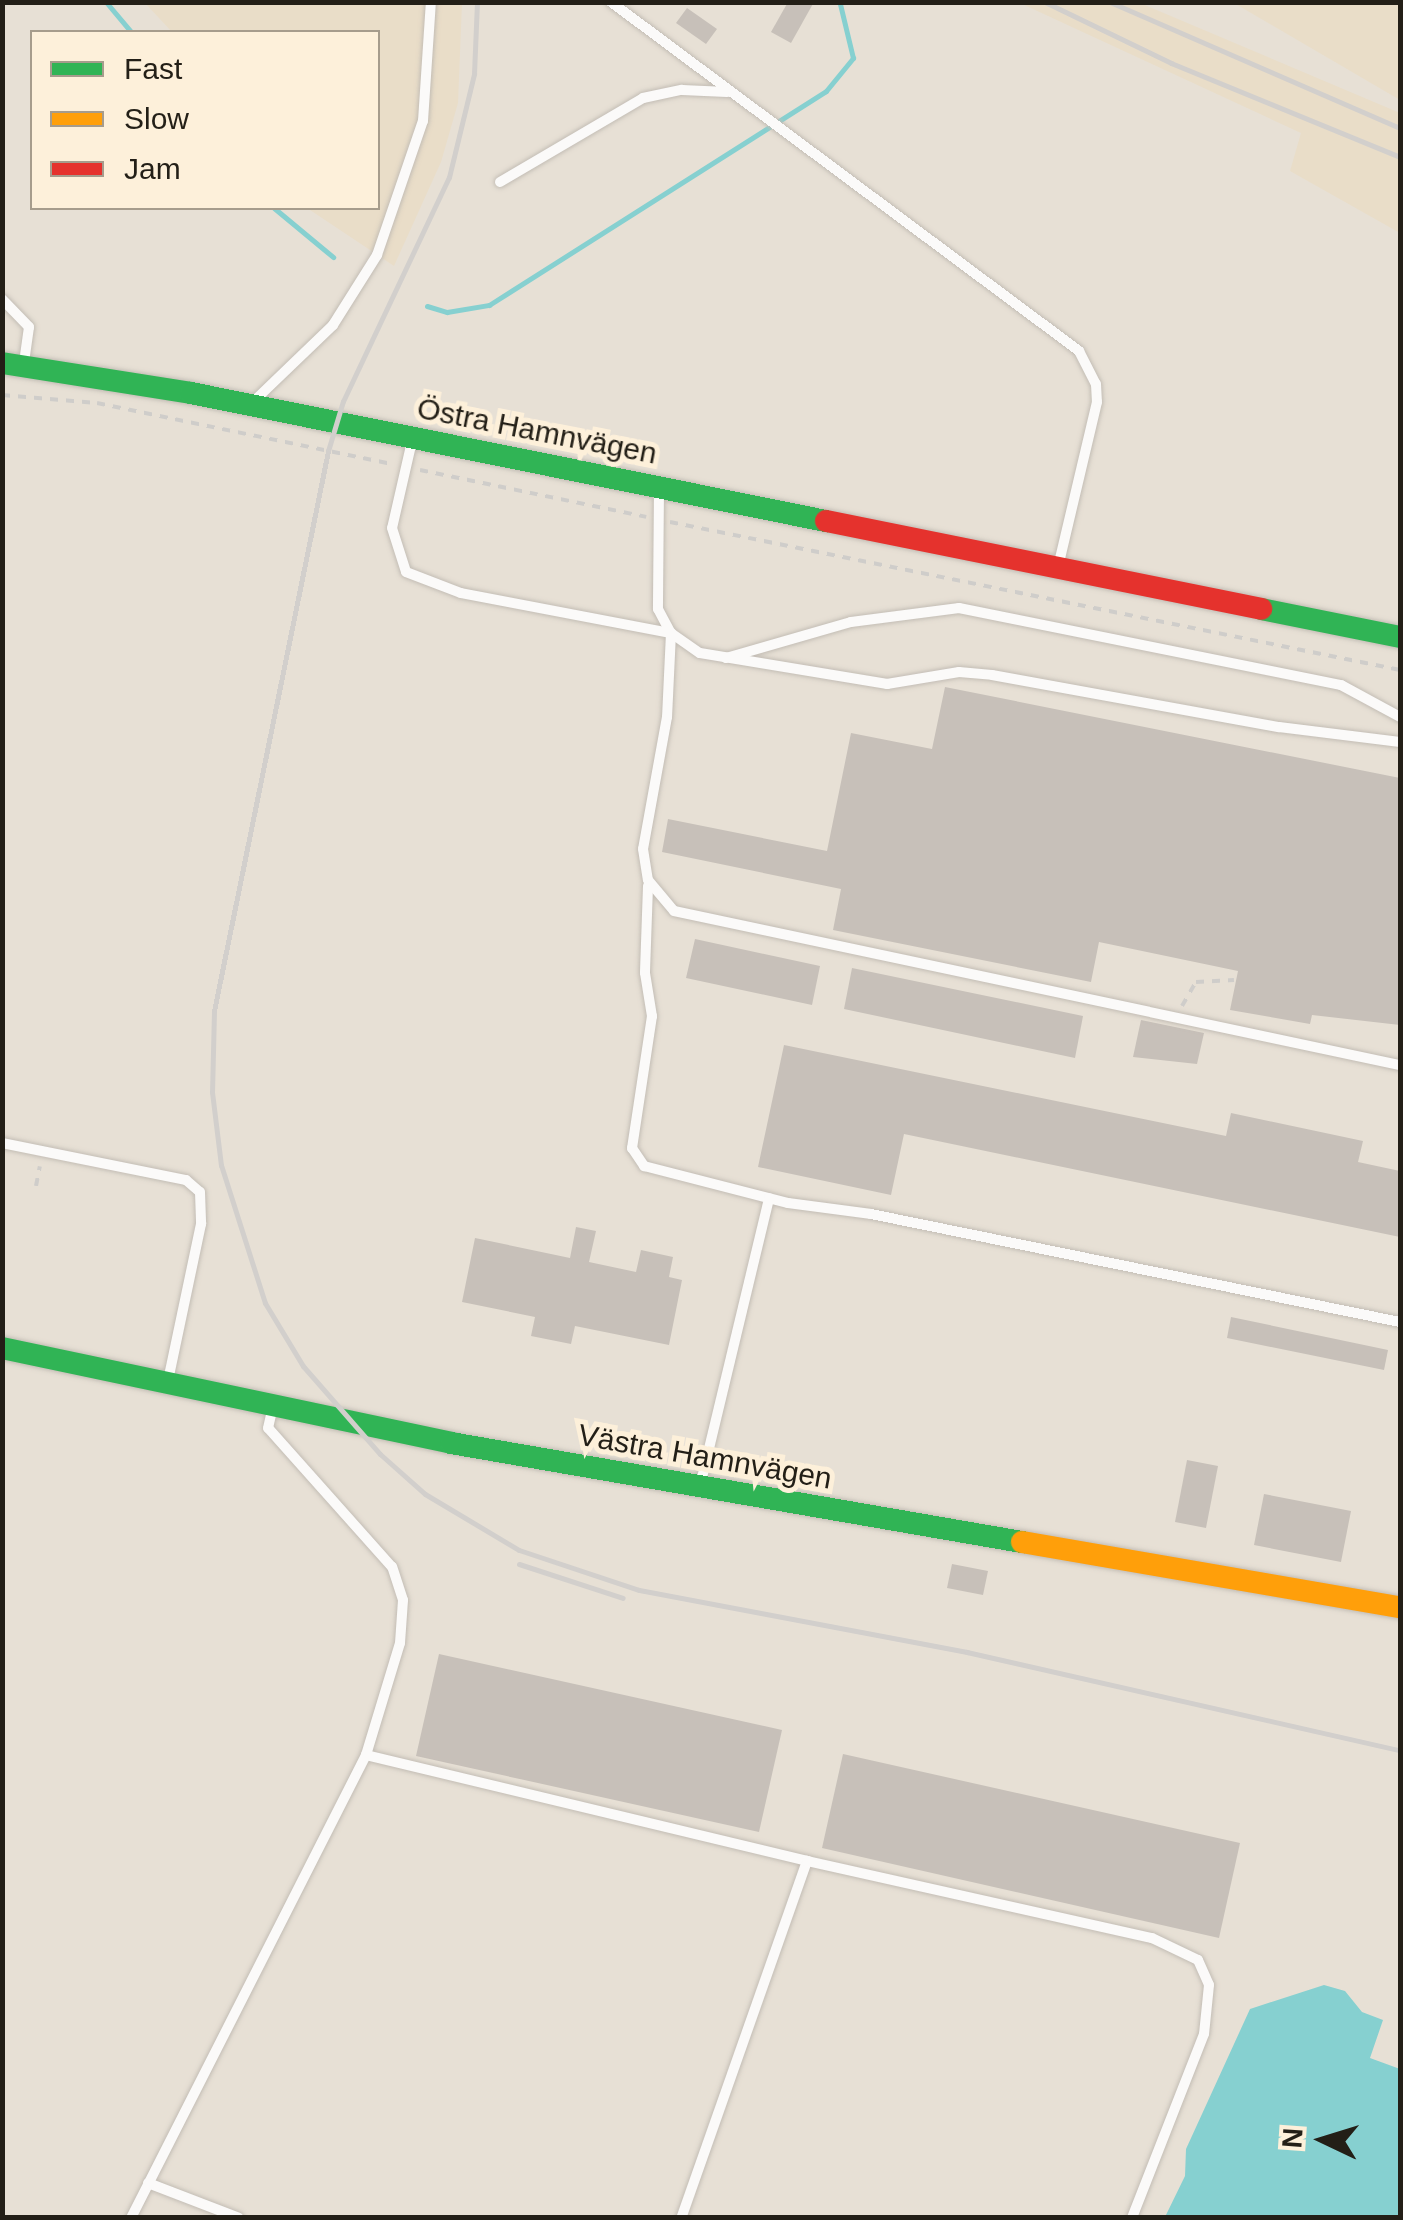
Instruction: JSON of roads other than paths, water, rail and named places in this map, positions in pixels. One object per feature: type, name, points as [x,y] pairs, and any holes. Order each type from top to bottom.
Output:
[{"type":"street","name":"Östra Hamnvägen","points":[[13,364],[659,485],[1400,637]]},
{"type":"street","name":"Västra Hamnvägen","points":[[2,1348],[167,1385],[700,1487],[1400,1607]]},
{"type":"lane","points":[[250,406],[334,325],[376,255],[423,121],[432,2]]},
{"type":"lane","points":[[610,2],[1079,352],[1098,402],[1058,569]]},
{"type":"lane","points":[[624,2],[631,18]]},
{"type":"lane","points":[[500,182],[643,98],[682,90],[728,92]]},
{"type":"lane","points":[[2,298],[29,326],[13,364]]},
{"type":"lane","points":[[412,438],[404,467],[394,549],[406,572],[420,581],[670,633],[687,648],[725,658],[888,684],[960,672],[992,675],[1279,727],[1400,742]]},
{"type":"lane","points":[[659,485],[656,586],[670,633],[667,717],[643,849],[648,880],[645,974],[652,1016],[632,1148],[644,1166],[769,1198],[1400,1322]]},
{"type":"lane","points":[[725,658],[851,622],[959,608],[1342,685],[1381,702],[1400,705]]},
{"type":"lane","points":[[1381,702],[1400,717]]},
{"type":"lane","points":[[648,880],[674,910],[709,922],[1180,1016],[1400,1065]]},
{"type":"lane","points":[[2,1143],[186,1180],[200,1192],[201,1224],[167,1385]]},
{"type":"lane","points":[[700,1487],[769,1198]]},
{"type":"lane","points":[[131,2218],[366,1756],[400,1643],[404,1600],[392,1567],[268,1428],[273,1406]]},
{"type":"lane","points":[[366,1756],[1152,1938],[1198,1960],[1209,1985],[1204,2034],[1132,2218]]},
{"type":"lane","points":[[681,2218],[807,1861]]},
{"type":"lane","points":[[148,2183],[240,2218]]},
{"type":"water","points":[[1324,1985],[1345,1991],[1362,2012],[1383,2020],[1370,2058],[1400,2069],[1400,2217],[1165,2217],[1185,2176],[1186,2149],[1250,2009]]},
{"type":"waterway","points":[[106,2],[129,30]]},
{"type":"waterway","points":[[427,306],[447,312],[489,305],[826,91],[853,58],[840,4]]},
{"type":"waterway","points":[[276,210],[333,257]]},
{"type":"railway","points":[[477,2],[474,74],[449,177],[343,401],[328,451],[214,1011],[212,1092],[221,1165],[265,1303],[303,1366],[380,1454],[425,1494],[519,1550],[639,1590],[967,1652],[1400,1750]]},
{"type":"railway","points":[[1045,2],[1171,63],[1400,157]]},
{"type":"railway","points":[[1110,2],[1400,128]]},
{"type":"railway","points":[[519,1564],[623,1598]]}]
